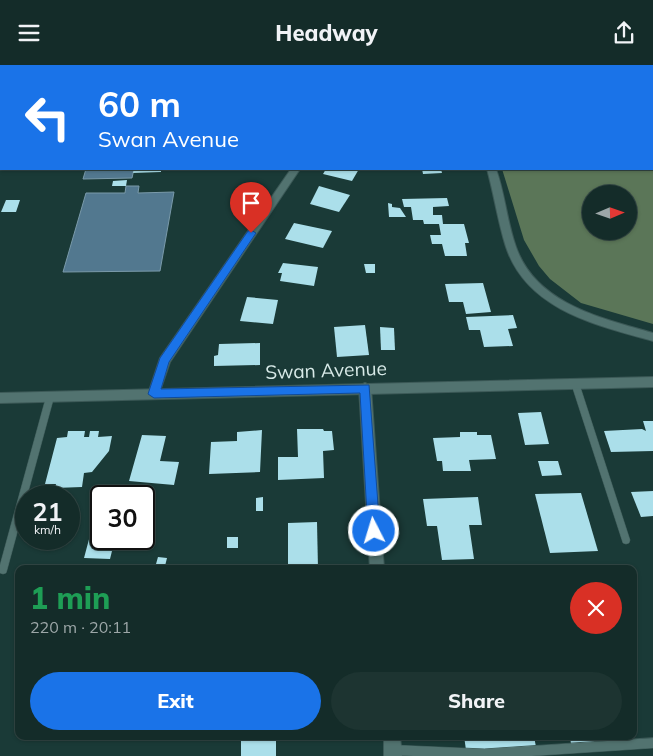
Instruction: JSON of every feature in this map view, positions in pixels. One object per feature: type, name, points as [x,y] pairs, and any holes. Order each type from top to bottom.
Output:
[{"type":"street","points":[[154,394],[164,361],[294,170]]},
{"type":"street","points":[[491,170],[500,194],[511,246],[518,263],[532,283],[553,301],[573,313],[653,337]]},
{"type":"street","name":"Swan Avenue","points":[[0,398],[653,382]]},
{"type":"street","points":[[365,388],[377,565]]},
{"type":"lane","points":[[575,383],[626,540]]},
{"type":"lane","points":[[3,570],[50,397]]},
{"type":"lane","points":[[393,747],[484,754],[653,743]]},
{"type":"green space","points":[[502,170],[653,170],[653,324],[581,303],[550,279],[539,266],[524,240]]},
{"type":"water","points":[[86,170],[134,170],[132,178],[83,179]]},
{"type":"water","points":[[126,186],[139,186],[138,193],[174,192],[160,271],[63,272],[86,193],[125,193]]},
{"type":"building","points":[[134,170],[161,170],[161,172],[133,173]]},
{"type":"building","points":[[325,170],[358,170],[352,181],[323,174]]},
{"type":"building","points":[[422,170],[441,170],[442,173],[423,174]]},
{"type":"building","points":[[127,180],[126,186],[112,186],[113,181]]},
{"type":"building","points":[[319,186],[350,195],[339,212],[310,204]]},
{"type":"building","points":[[447,198],[449,206],[433,207],[433,215],[442,215],[443,224],[464,224],[469,243],[465,243],[467,256],[445,256],[442,244],[432,244],[430,235],[441,235],[439,224],[424,224],[423,220],[413,220],[411,207],[404,207],[402,199]]},
{"type":"building","points":[[6,200],[20,200],[16,212],[1,212]]},
{"type":"building","points":[[388,203],[392,204],[392,207],[400,208],[406,217],[389,217]]},
{"type":"building","points":[[294,223],[332,231],[323,248],[285,239]]},
{"type":"building","points":[[283,263],[318,267],[314,286],[280,281],[282,273],[278,273]]},
{"type":"building","points":[[364,264],[375,264],[375,273],[366,273]]},
{"type":"building","points":[[483,283],[491,312],[466,314],[463,302],[449,302],[445,284]]},
{"type":"building","points":[[247,297],[278,300],[273,324],[240,321]]},
{"type":"building","points":[[513,315],[517,328],[508,329],[513,346],[484,347],[480,330],[469,330],[466,317]]},
{"type":"building","points":[[365,325],[369,355],[337,357],[334,327]]},
{"type":"building","points":[[380,327],[394,328],[395,350],[381,350]]},
{"type":"building","points":[[260,343],[260,365],[214,366],[214,356],[218,355],[219,344]]},
{"type":"building","points":[[541,412],[549,444],[525,445],[518,413]]},
{"type":"building","points":[[643,421],[653,421],[653,451],[611,452],[604,431],[642,429],[646,431]]},
{"type":"building","points":[[297,429],[332,431],[334,450],[323,451],[324,478],[278,480],[278,457],[298,457]]},
{"type":"building","points":[[262,430],[260,472],[209,474],[211,442],[237,441],[237,432]]},
{"type":"building","points":[[68,431],[85,431],[84,437],[89,437],[90,431],[99,431],[98,437],[112,436],[109,451],[92,472],[84,473],[82,487],[80,485],[45,484],[57,438],[67,437]]},
{"type":"building","points":[[460,432],[477,432],[477,435],[491,435],[496,459],[469,460],[471,471],[443,471],[442,461],[437,461],[433,438],[460,437]]},
{"type":"building","points":[[142,435],[166,436],[160,461],[179,462],[174,485],[129,481]]},
{"type":"building","points":[[538,461],[558,461],[562,475],[542,476]]},
{"type":"building","points":[[653,491],[653,516],[641,517],[631,492]]},
{"type":"building","points":[[581,493],[598,551],[550,553],[535,494]]},
{"type":"building","points":[[263,497],[263,511],[256,511],[256,498]]},
{"type":"building","points":[[478,497],[482,525],[469,525],[474,559],[442,560],[437,526],[427,526],[423,499]]},
{"type":"building","points":[[317,522],[318,565],[288,565],[288,523]]},
{"type":"building","points":[[90,536],[90,550],[112,550],[110,559],[84,558]]},
{"type":"building","points":[[227,537],[238,537],[238,548],[227,548]]},
{"type":"building","points":[[158,557],[167,558],[165,565],[156,564]]},
{"type":"building","points":[[241,740],[276,740],[276,756],[241,756]]},
{"type":"building","points":[[465,740],[535,740],[536,747],[466,750]]},
{"type":"building","points":[[570,740],[594,740],[595,743],[571,744]]},
{"type":"route","points":[[251,233],[164,361],[154,394],[365,388],[374,531]]}]
